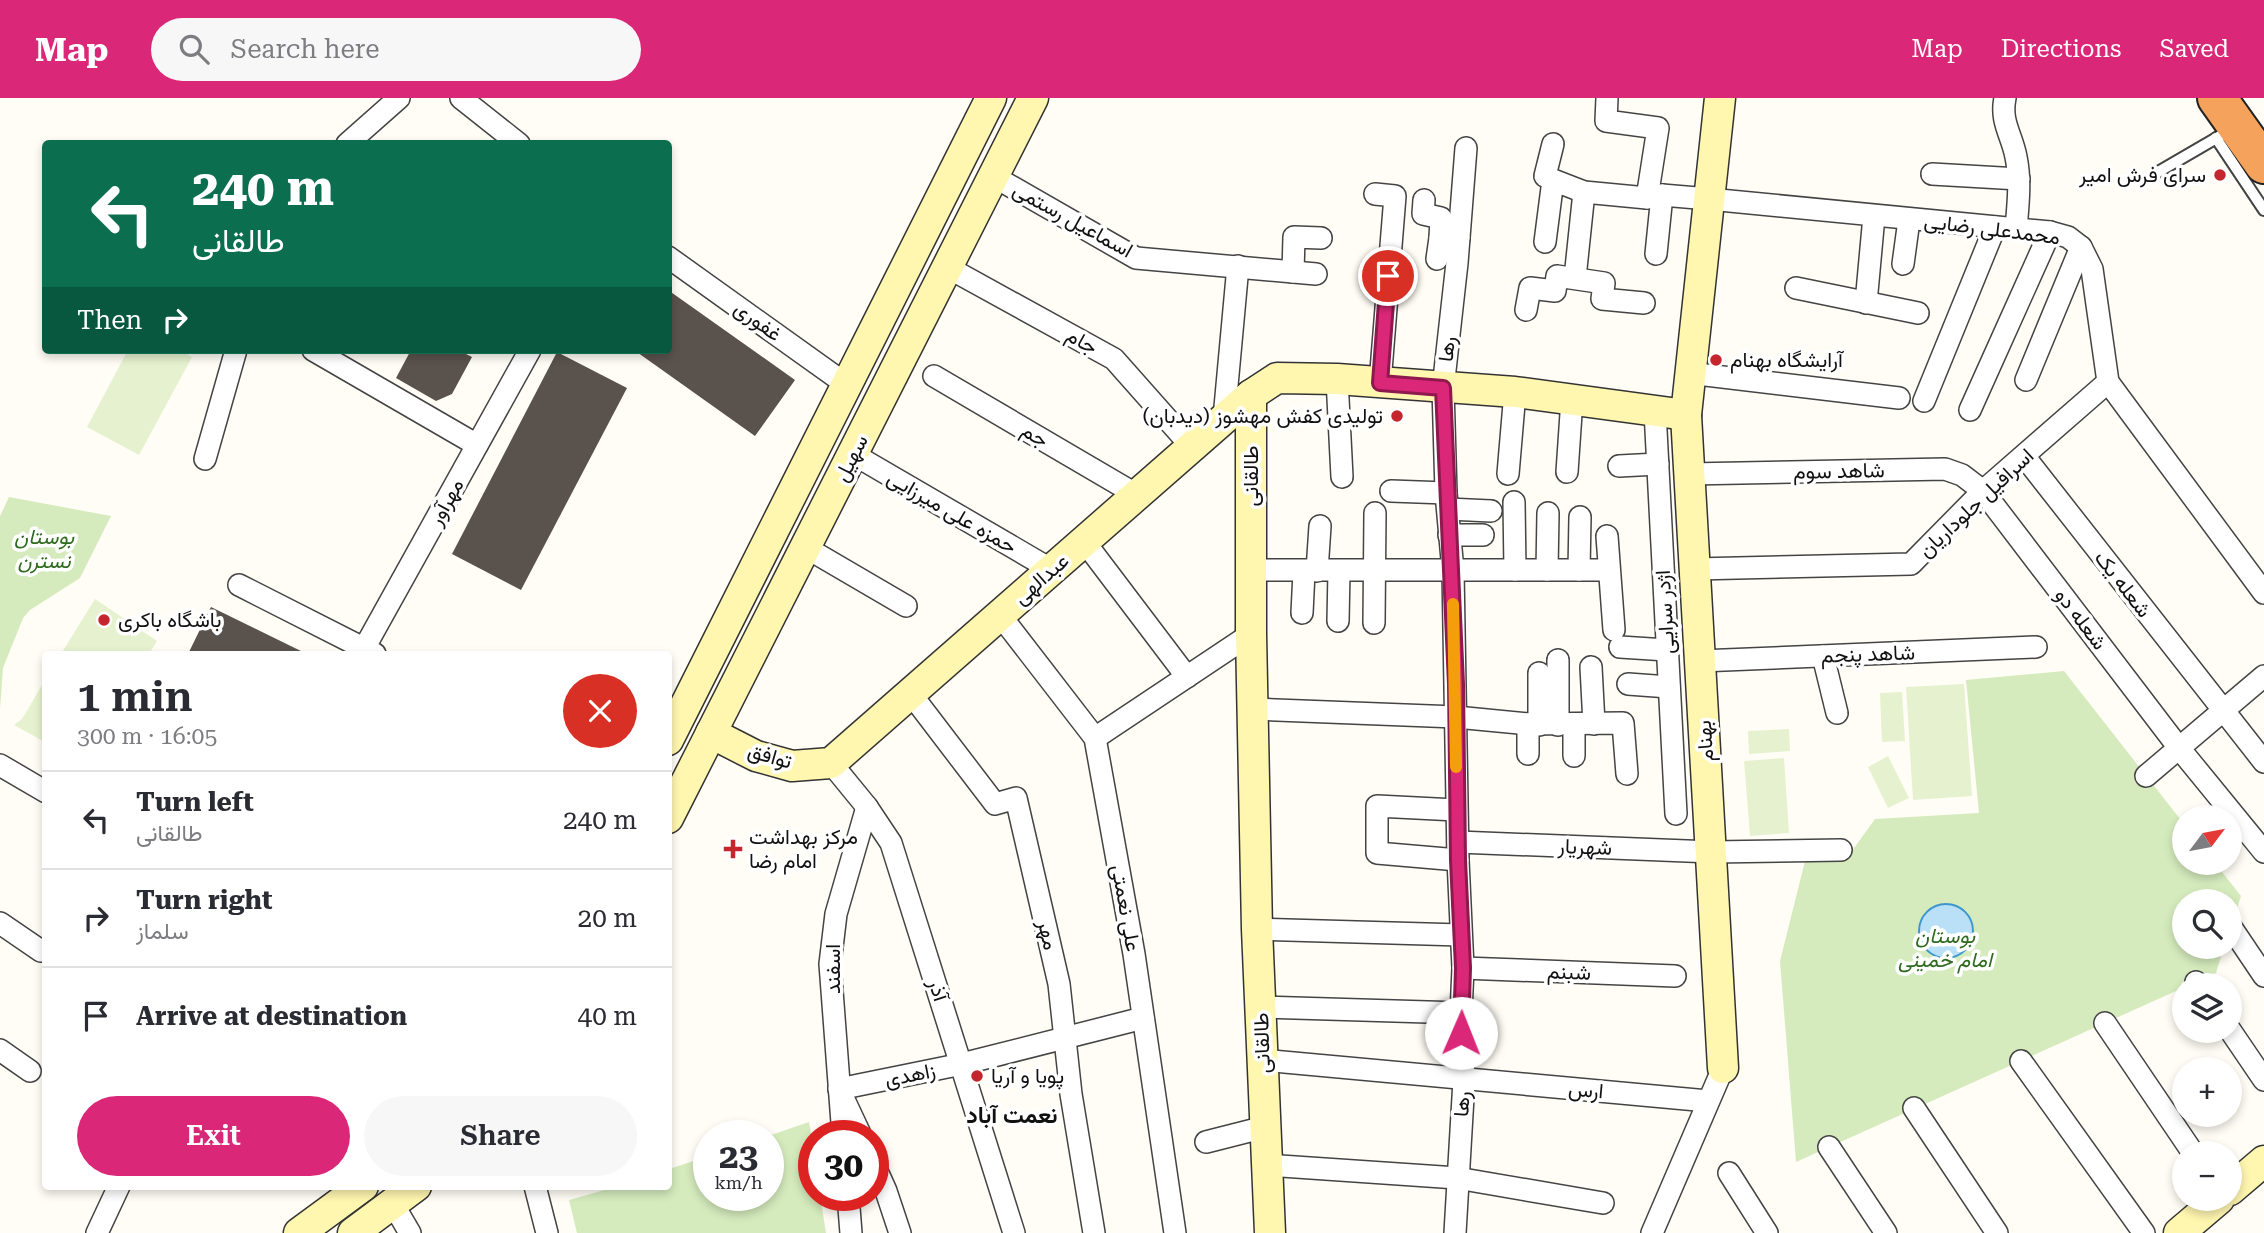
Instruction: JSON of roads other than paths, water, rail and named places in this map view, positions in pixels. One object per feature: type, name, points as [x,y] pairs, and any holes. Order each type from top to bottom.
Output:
[{"type":"highway","points":[[2231,117],[2264,163]]},
{"type":"street","points":[[352,140],[399,98]]},
{"type":"street","points":[[461,98],[514,140]]},
{"type":"street","name":"سهیل","points":[[672,732],[991,98]]},
{"type":"street","name":"سهیل","points":[[672,810],[1033,98]]},
{"type":"street","points":[[1607,98],[1606,121],[1658,128],[1656,254]]},
{"type":"street","points":[[1251,395],[1277,378],[1338,379],[1515,392],[1686,415],[1720,98]]},
{"type":"street","points":[[2005,98],[2002,115],[2016,154],[2020,179],[2017,229]]},
{"type":"street","points":[[1545,242],[1553,144]]},
{"type":"street","name":"رها","points":[[1455,1233],[1464,1080],[1461,1013],[1463,968],[1452,571],[1443,388],[1448,249],[1466,148]]},
{"type":"street","points":[[1932,174],[2020,179]]},
{"type":"street","name":"اسماعیل رستمی","points":[[993,176],[1136,258],[1316,274]]},
{"type":"street","name":"محمدعلی رضایی","points":[[1549,178],[1584,192],[1709,199],[2050,232],[2068,237],[2081,247],[2092,269],[2108,382],[2264,593]]},
{"type":"street","points":[[1574,278],[1584,192]]},
{"type":"street","points":[[1376,194],[1395,196],[1380,383]]},
{"type":"street","points":[[1424,200],[1423,214],[1441,218],[1448,249]]},
{"type":"street","points":[[1866,303],[1874,216]]},
{"type":"street","points":[[1903,264],[1909,220]]},
{"type":"street","points":[[1924,401],[1995,228]]},
{"type":"street","points":[[1970,410],[2050,232]]},
{"type":"street","points":[[1293,272],[1294,237],[1321,238]]},
{"type":"street","points":[[2026,380],[2081,247]]},
{"type":"street","name":"غفوری","points":[[672,260],[847,386]]},
{"type":"street","points":[[1224,418],[1238,265]]},
{"type":"street","name":"جام","points":[[947,267],[1114,359],[1192,447]]},
{"type":"street","points":[[1526,310],[1530,288],[1555,291],[1557,276],[1604,283],[1602,299],[1644,303]]},
{"type":"street","points":[[1796,289],[1918,313]]},
{"type":"street","points":[[205,459],[235,354]]},
{"type":"street","points":[[320,354],[477,445]]},
{"type":"street","name":"مهرآور","points":[[368,651],[528,354]]},
{"type":"street","points":[[1689,373],[1899,398]]},
{"type":"street","name":"جم","points":[[934,376],[1137,495]]},
{"type":"street","points":[[1338,379],[1342,477]]},
{"type":"street","name":"اسرافیل جلوداریان","points":[[1695,569],[1911,564],[1983,491],[2108,382]]},
{"type":"street","points":[[1508,474],[1515,392]]},
{"type":"street","name":"عبدالهی","points":[[831,763],[1251,395]]},
{"type":"street","name":"طالقانی","points":[[1251,395],[1251,634],[1257,929],[1270,1233]]},
{"type":"street","points":[[1567,472],[1572,400]]},
{"type":"street","name":"اژدر سرایی","points":[[1655,411],[1676,814]]},
{"type":"street","name":"بهنام","points":[[1686,415],[1723,1068]]},
{"type":"street","name":"حمزه علی میرزایی","points":[[853,454],[1052,570]]},
{"type":"street","name":"شعله یک","points":[[2024,456],[2264,762]]},
{"type":"street","points":[[1619,466],[1658,464]]},
{"type":"street","name":"شاهد سوم","points":[[1689,474],[1945,469],[1962,475],[1983,491]]},
{"type":"street","points":[[1391,491],[1491,511]]},
{"type":"street","name":"شعله دو","points":[[1983,491],[2179,748],[2264,852]]},
{"type":"street","points":[[1514,502],[1515,570]]},
{"type":"street","points":[[1374,623],[1375,513]]},
{"type":"street","points":[[1546,570],[1548,513]]},
{"type":"street","points":[[1579,570],[1580,517]]},
{"type":"street","points":[[1302,612],[1320,526]]},
{"type":"street","points":[[1449,534],[1483,535]]},
{"type":"street","points":[[1607,536],[1617,639],[1667,650]]},
{"type":"street","points":[[1084,541],[1187,677]]},
{"type":"street","points":[[806,547],[905,606]]},
{"type":"street","points":[[1251,570],[1609,570]]},
{"type":"street","points":[[1338,621],[1339,571]]},
{"type":"street","points":[[239,585],[365,651]]},
{"type":"street","name":"علی نعمتی","points":[[1000,615],[1095,738],[1134,954],[1175,1233]]},
{"type":"street","points":[[1095,738],[1251,634]]},
{"type":"street","name":"شاهد پنجم","points":[[1700,661],[2036,647]]},
{"type":"street","points":[[1823,656],[1837,713]]},
{"type":"street","points":[[1558,660],[1558,725]]},
{"type":"street","points":[[1528,754],[1558,725],[1591,667]]},
{"type":"street","points":[[1539,673],[1558,725],[1574,756]]},
{"type":"street","points":[[2146,776],[2264,676]]},
{"type":"street","points":[[1628,684],[1669,687]]},
{"type":"street","name":"مهر","points":[[911,694],[995,804],[1016,798],[1059,984],[1071,1094],[1094,1233]]},
{"type":"street","points":[[1253,709],[1456,717],[1558,725],[1623,723],[1627,774]]},
{"type":"street","name":"توافق","points":[[711,733],[756,756],[792,766],[831,763]]},
{"type":"street","name":"آذر","points":[[831,763],[867,807],[891,843],[1014,1233]]},
{"type":"street","points":[[0,765],[42,790]]},
{"type":"street","name":"شهریار","points":[[1457,810],[1377,806],[1377,853],[1841,850]]},
{"type":"street","name":"اسفند","points":[[842,1120],[830,964],[836,914],[867,807]]},
{"type":"street","points":[[0,923],[41,951]]},
{"type":"street","points":[[1257,929],[1461,934]]},
{"type":"street","points":[[2242,943],[2264,976]]},
{"type":"street","name":"شبنم","points":[[1463,968],[1675,976]]},
{"type":"street","points":[[1260,1007],[1461,1013]]},
{"type":"street","name":"زاهدی","points":[[839,1088],[962,1065],[1143,1018]]},
{"type":"street","points":[[2105,1023],[2185,1141]]},
{"type":"street","points":[[2239,1043],[2264,1080]]},
{"type":"street","points":[[0,1050],[30,1071]]},
{"type":"street","name":"ارس","points":[[1262,1060],[1708,1101]]},
{"type":"street","points":[[2021,1061],[2144,1233]]},
{"type":"street","points":[[1652,1233],[1723,1068]]},
{"type":"street","points":[[839,1088],[854,1120]]},
{"type":"street","points":[[1913,1108],[1997,1233]]},
{"type":"street","points":[[1206,1142],[1265,1127]]},
{"type":"street","points":[[1829,1147],[1886,1233]]},
{"type":"street","points":[[2242,1180],[2264,1161]]},
{"type":"street","points":[[1267,1165],[1457,1178],[1603,1203]]},
{"type":"street","points":[[1728,1173],[1767,1233]]},
{"type":"street","points":[[97,1233],[118,1190]]},
{"type":"street","points":[[299,1233],[358,1190]]},
{"type":"street","points":[[536,1190],[547,1233]]},
{"type":"street","points":[[352,1233],[404,1195],[411,1233]]},
{"type":"street","points":[[889,1200],[900,1233]]},
{"type":"street","points":[[849,1211],[851,1233]]},
{"type":"street","points":[[2179,1233],[2205,1211]]},
{"type":"lane","points":[[2158,172],[2231,117],[2264,210]]},
{"type":"water","points":[[1946,904],[1965,912],[1973,931],[1965,950],[1946,958],[1927,950],[1919,931],[1927,912]]},
{"type":"place","name":"سرای فرش امیر","points":[[2220,175]]},
{"type":"place","name":"آرایشگاه بهنام","points":[[1716,360]]},
{"type":"place","name":"تولیدی کفش مهشوز (دیدبان)","points":[[1397,416]]},
{"type":"place","name":"باشگاه باکری","points":[[104,620]]},
{"type":"place","name":"مرکز بهداشت امام رضا","points":[[733,849]]},
{"type":"place","name":"پویا و آریا","points":[[977,1076]]},
{"type":"district","name":"نعمت آباد","points":[[1012,1115]]},
{"type":"park label","name":"بوستان نسترن","points":[[44,549]]},
{"type":"park label","name":"بوستان امام خمینی","points":[[1945,948]]}]
